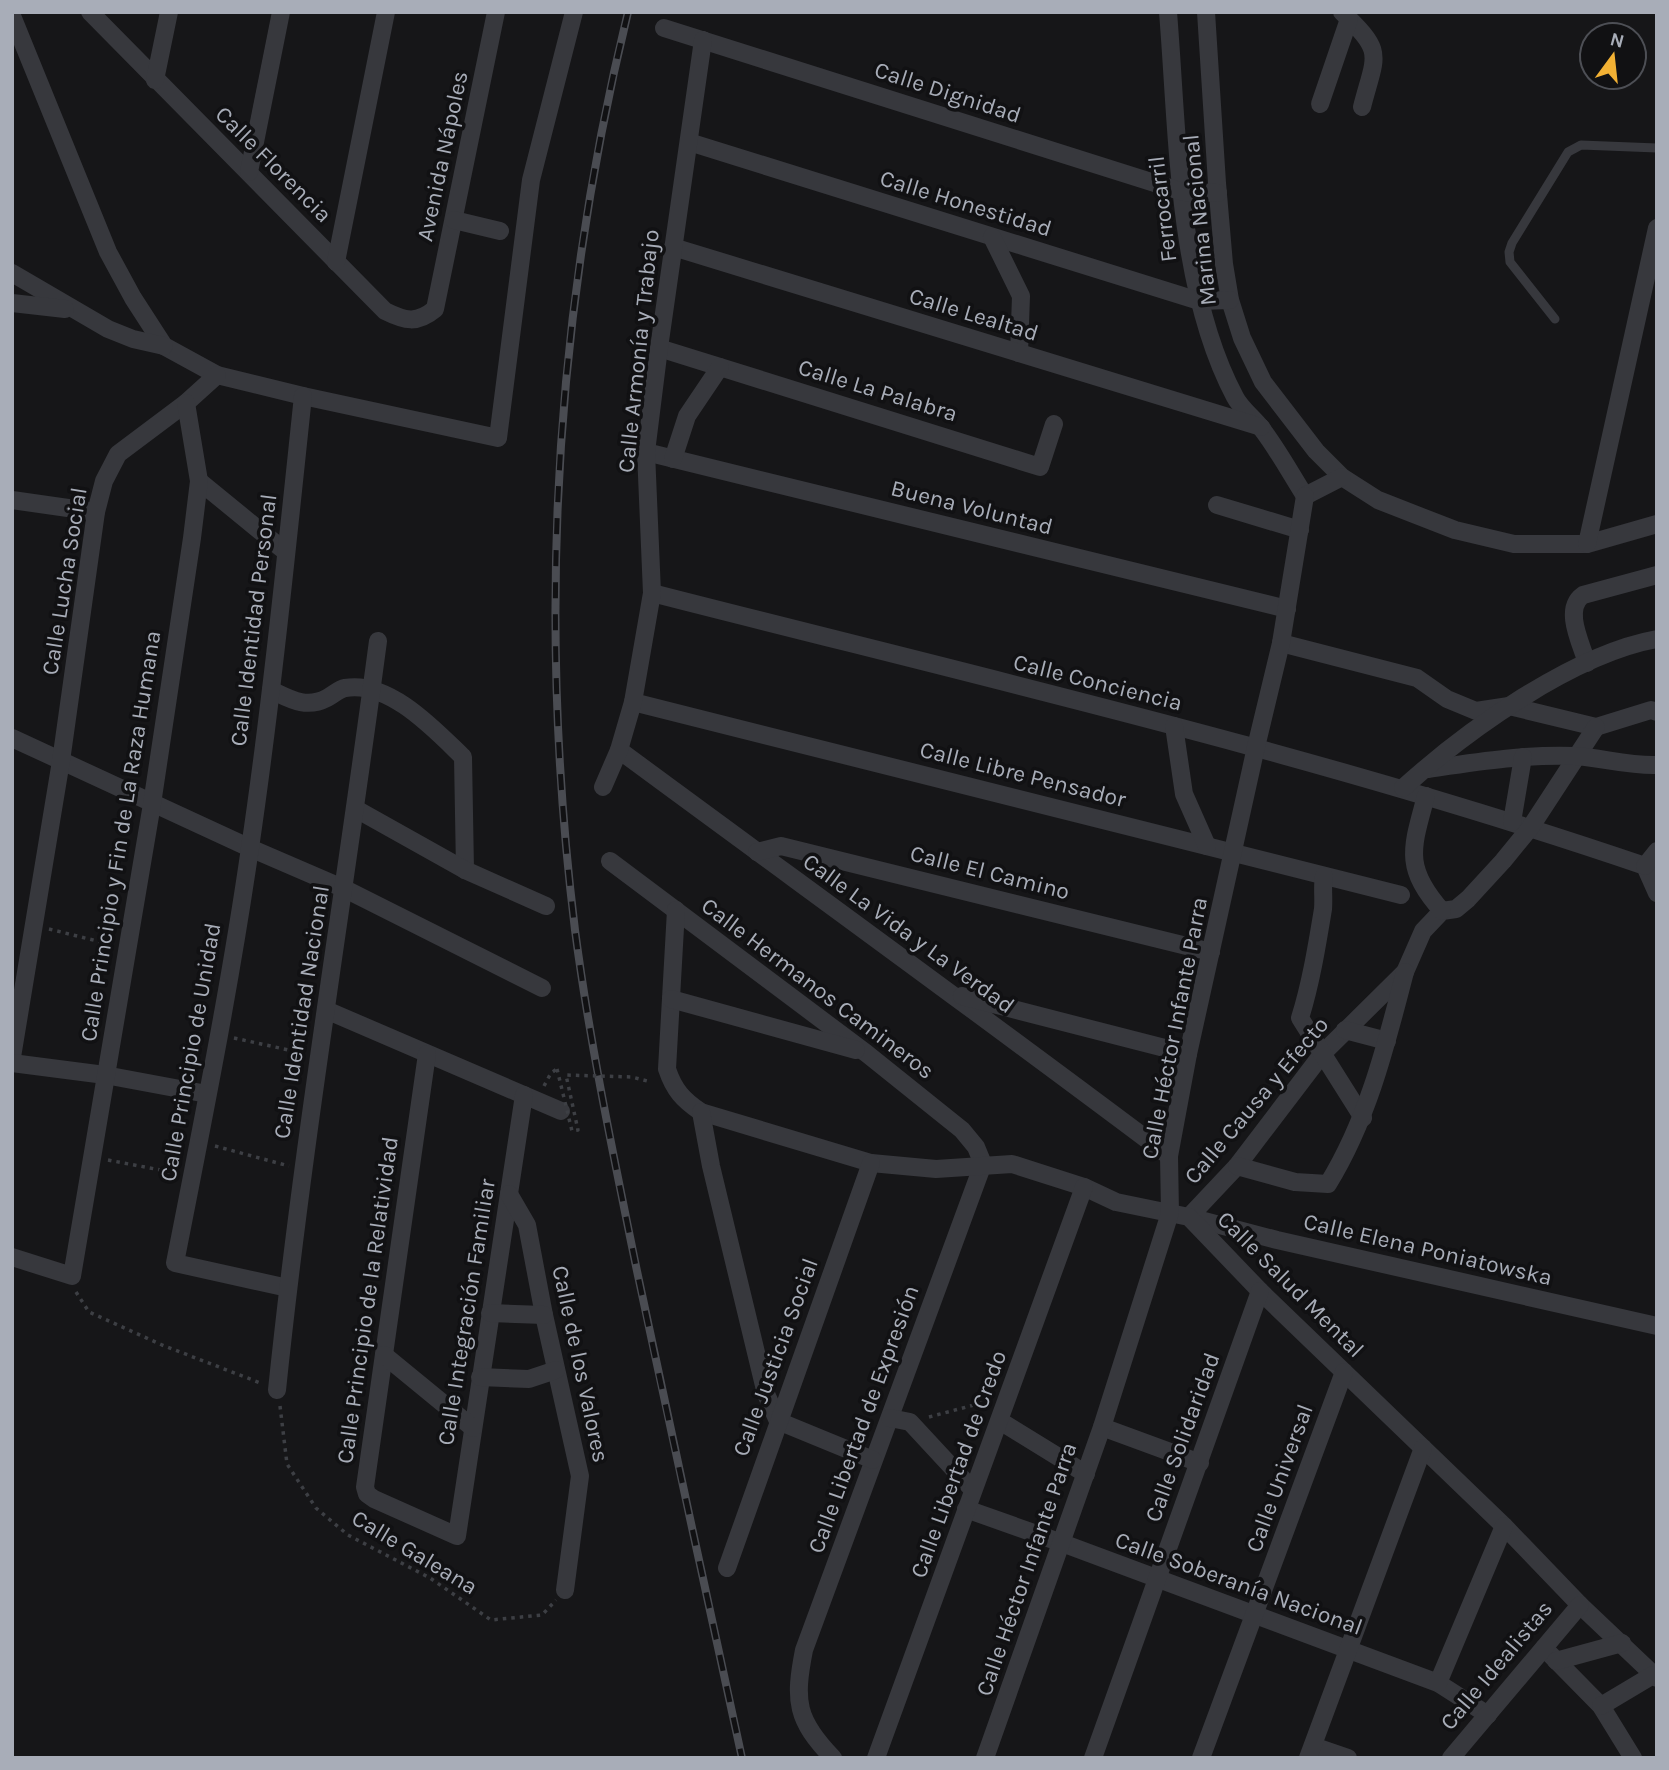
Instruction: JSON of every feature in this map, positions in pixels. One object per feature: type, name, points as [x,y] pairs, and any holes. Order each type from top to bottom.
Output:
[{"type":"street","name":"Calle Florencia","points":[[90,12],[385,312],[398,318],[414,320],[425,317],[435,309]]},
{"type":"street","points":[[155,80],[169,12]]},
{"type":"street","points":[[249,172],[281,12]]},
{"type":"street","points":[[335,262],[386,12]]},
{"type":"street","name":"Avenida Nápoles","points":[[435,309],[496,12]]},
{"type":"street","points":[[12,273],[72,310],[133,340],[164,346],[217,376],[498,438],[531,180],[574,12]]},
{"type":"street","name":"Ferrocarril","points":[[1168,12],[1182,192],[1199,301],[1216,355],[1236,400],[1261,427],[1305,496]]},
{"type":"street","name":"Marina Nacional","points":[[1206,12],[1218,193],[1230,300],[1242,338],[1263,382],[1317,451],[1342,477],[1378,500],[1455,530],[1514,544],[1587,544],[1657,524]]},
{"type":"street","points":[[1320,104],[1345,15]]},
{"type":"street","points":[[1345,15],[1374,49],[1375,60],[1362,107]]},
{"type":"street","points":[[12,16],[108,252],[164,346]]},
{"type":"street","name":"Calle Dignidad","points":[[664,28],[1182,192],[1218,193]]},
{"type":"street","name":"Calle Armonía y Trabajo","points":[[603,787],[619,750],[633,702],[652,593],[646,452],[703,40]]},
{"type":"street","name":"Calle Honestidad","points":[[689,142],[1199,301],[1230,300]]},
{"type":"street","points":[[454,220],[500,231]]},
{"type":"street","points":[[1587,544],[1657,228]]},
{"type":"street","points":[[992,237],[1021,296],[1020,353]]},
{"type":"street","name":"Calle Lealtad","points":[[673,247],[1261,427]]},
{"type":"street","points":[[12,303],[72,310]]},
{"type":"street","name":"Calle La Palabra","points":[[659,348],[1040,467],[1054,424]]},
{"type":"street","points":[[673,459],[687,416],[720,367]]},
{"type":"street","name":"Calle Lucha Social","points":[[12,1058],[61,761],[96,512],[104,481],[118,454],[217,376]]},
{"type":"street","name":"Calle Identidad Personal","points":[[250,848],[271,690],[303,396]]},
{"type":"street","name":"Calle Principio y Fin de La Raza Humana","points":[[72,1276],[152,803],[199,481],[186,403]]},
{"type":"street","name":"Buena Voluntad","points":[[646,452],[1287,609]]},
{"type":"street","points":[[1305,496],[1342,477]]},
{"type":"street","points":[[199,481],[286,552]]},
{"type":"street","name":"Calle Héctor Infante Parra","points":[[985,1758],[1102,1427],[1170,1213],[1169,1156],[1188,1054],[1281,642],[1305,496]]},
{"type":"street","points":[[12,500],[96,512]]},
{"type":"street","points":[[1217,505],[1300,530]]},
{"type":"street","points":[[1587,663],[1573,615],[1576,600],[1583,595],[1657,575]]},
{"type":"street","name":"Calle Conciencia","points":[[652,593],[1256,747],[1403,788],[1645,866]]},
{"type":"street","points":[[1403,788],[1424,769],[1509,706],[1587,663],[1628,646],[1657,639]]},
{"type":"street","name":"Calle Identidad Nacional","points":[[277,1390],[302,1170],[345,889],[378,641]]},
{"type":"street","points":[[1281,642],[1417,678],[1447,699],[1476,711],[1509,706],[1596,727],[1655,707]]},
{"type":"street","points":[[271,690],[297,702],[312,704],[344,688],[372,688],[419,715],[463,757],[465,870]]},
{"type":"street","name":"Calle Libre Pensador","points":[[633,702],[1401,895]]},
{"type":"street","points":[[1174,726],[1184,794],[1207,846]]},
{"type":"street","name":"Calle Causa y Efecto","points":[[1189,1217],[1237,1166],[1323,1053],[1405,972],[1423,931],[1442,911],[1456,909],[1468,899],[1530,828],[1596,727]]},
{"type":"street","points":[[12,738],[345,889],[542,988]]},
{"type":"street","name":"Calle La Vida y La Verdad","points":[[619,750],[952,993],[1169,1156]]},
{"type":"street","points":[[1424,769],[1523,757],[1576,756],[1635,766],[1657,765]]},
{"type":"street","points":[[1512,822],[1523,757]]},
{"type":"street","points":[[1426,796],[1412,847],[1415,872],[1442,911]]},
{"type":"street","points":[[356,809],[465,870],[546,906]]},
{"type":"street","name":"Calle El Camino","points":[[757,852],[781,846],[1211,952]]},
{"type":"street","name":"Calle Principio de Unidad","points":[[250,848],[200,1141],[175,1263],[288,1288]]},
{"type":"street","points":[[1657,851],[1645,866],[1657,893]]},
{"type":"street","name":"Calle Hermanos Camineros","points":[[610,861],[866,1053],[962,1130],[976,1147],[983,1164]]},
{"type":"street","points":[[1324,876],[1323,905],[1306,1001],[1300,1018],[1363,1118]]},
{"type":"street","points":[[676,910],[671,999],[866,1053]]},
{"type":"street","points":[[1237,1166],[1295,1182],[1328,1184],[1363,1118],[1405,972]]},
{"type":"street","points":[[952,993],[1188,1054]]},
{"type":"street","name":"Calle Salud Mental","points":[[671,999],[667,1069],[672,1086],[684,1100],[701,1112],[871,1163],[936,1168],[1012,1164],[1084,1187],[1116,1202],[1189,1217],[1260,1291],[1504,1525],[1580,1605],[1656,1676]]},
{"type":"street","points":[[326,1010],[561,1111]]},
{"type":"street","points":[[1345,1030],[1387,1041]]},
{"type":"street","name":"Calle Principio de la Relatividad","points":[[427,1054],[365,1487],[367,1494],[457,1536]]},
{"type":"street","points":[[12,1063],[105,1075],[207,1094]]},
{"type":"street","name":"Calle Integración Familiar","points":[[457,1536],[509,1194],[530,1098]]},
{"type":"street","points":[[701,1112],[711,1166],[766,1394],[778,1421],[873,1460]]},
{"type":"street","name":"Calle Justicia Social","points":[[727,1568],[871,1163]]},
{"type":"street","name":"Calle Libertad de Expresión","points":[[833,1758],[812,1737],[803,1720],[799,1692],[804,1650],[983,1164]]},
{"type":"street","name":"Calle Libertad de Credo","points":[[876,1758],[1084,1187]]},
{"type":"street","name":"Calle de los Valores","points":[[509,1194],[527,1225],[580,1476],[565,1590]]},
{"type":"street","name":"Calle Elena Poniatowska","points":[[1189,1217],[1290,1243],[1657,1326]]},
{"type":"street","points":[[12,1257],[72,1276]]},
{"type":"street","name":"Calle Solidaridad","points":[[1093,1758],[1260,1291]]},
{"type":"street","points":[[490,1313],[544,1315]]},
{"type":"street","points":[[384,1355],[473,1428]]},
{"type":"street","points":[[480,1377],[529,1379],[556,1370]]},
{"type":"street","name":"Calle Universal","points":[[1202,1758],[1344,1372]]},
{"type":"street","points":[[890,1419],[910,1422],[974,1490]]},
{"type":"street","points":[[1000,1421],[1086,1474]]},
{"type":"street","points":[[1102,1427],[1200,1463]]},
{"type":"street","points":[[1348,1758],[1311,1752],[1423,1448]]},
{"type":"street","name":"Calle Soberanía Nacional","points":[[967,1509],[1438,1683],[1488,1715]]},
{"type":"street","points":[[1438,1683],[1504,1525]]},
{"type":"street","name":"Calle Idealistas","points":[[1451,1758],[1488,1715],[1550,1655],[1580,1605]]},
{"type":"street","points":[[1550,1655],[1622,1643]]},
{"type":"street","points":[[1550,1655],[1601,1706],[1633,1758]]},
{"type":"street","points":[[1601,1706],[1656,1676]]},
{"type":"lane","points":[[1555,318],[1510,262],[1512,243],[1568,152],[1574,148],[1581,145],[1657,148]]},
{"type":"path","points":[[33,925],[127,948]]},
{"type":"path","points":[[219,1035],[319,1057]]},
{"type":"path","points":[[530,1098],[557,1069],[572,1131],[578,1130],[566,1075],[632,1077],[651,1082]]},
{"type":"path","points":[[200,1141],[302,1170]]},
{"type":"path","points":[[92,1157],[193,1177]]},
{"type":"path","points":[[72,1276],[77,1296],[89,1312],[162,1345],[277,1390]]},
{"type":"path","name":"Calle Galeana","points":[[277,1390],[287,1464],[316,1508],[348,1535],[430,1578],[491,1620],[542,1615],[565,1590]]},
{"type":"path","points":[[910,1422],[1009,1396]]},
{"type":"railway","points":[[628,12],[603,126],[583,240],[559,468],[557,698],[563,814],[575,930],[603,1101],[742,1758]]}]
